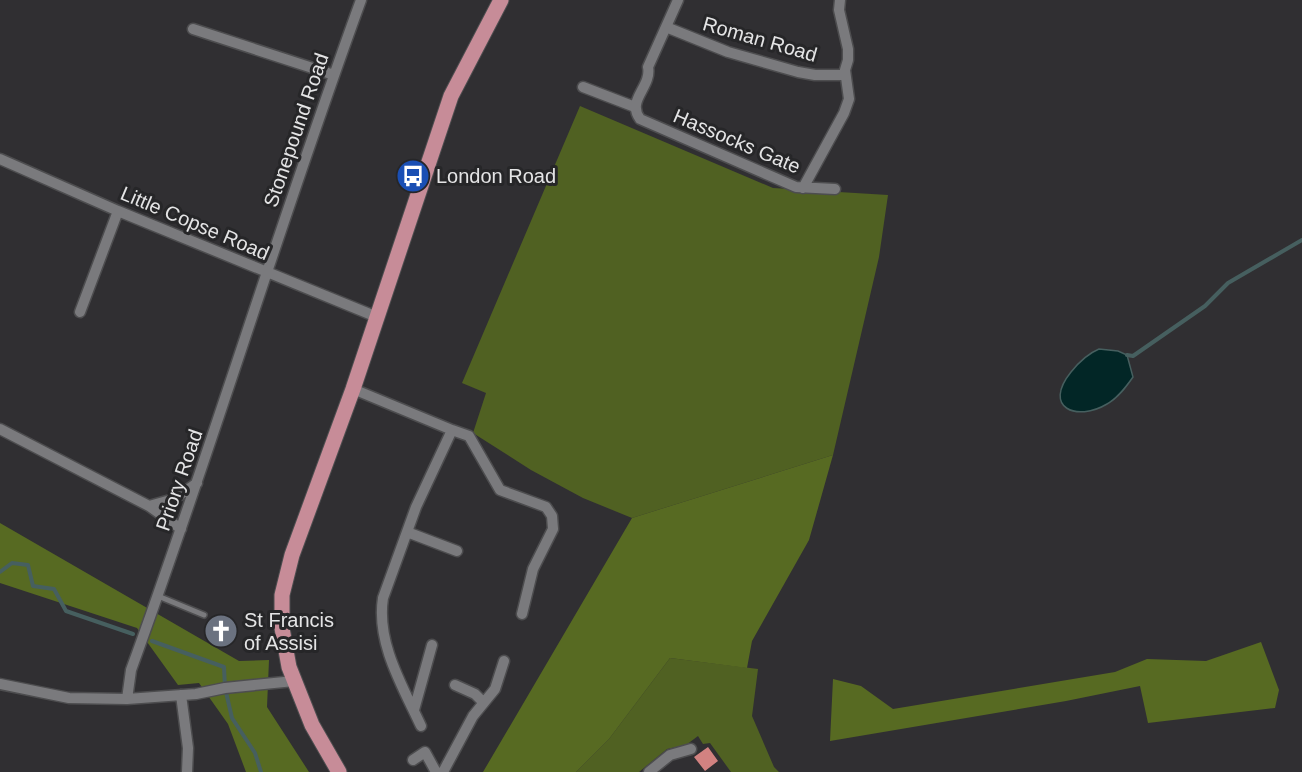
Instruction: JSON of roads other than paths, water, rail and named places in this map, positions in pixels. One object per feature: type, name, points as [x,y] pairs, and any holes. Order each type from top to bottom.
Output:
[{"type":"main road","points":[[339,772],[312,725],[289,667],[282,628],[282,595],[292,555],[377,317],[451,96],[501,0]]},
{"type":"street","name":"Stonepound Road","points":[[267,273],[361,0]]},
{"type":"street","points":[[635,107],[650,75],[648,67],[678,0]]},
{"type":"street","points":[[803,188],[844,113],[849,99],[845,75],[848,49],[839,10],[840,0]]},
{"type":"street","name":"Roman Road","points":[[666,27],[728,52],[798,72],[815,75],[845,75]]},
{"type":"street","points":[[194,29],[334,75]]},
{"type":"street","name":"Hassocks Gate","points":[[583,87],[635,107],[640,119],[796,187],[835,189]]},
{"type":"street","name":"Little Copse Road","points":[[0,159],[118,211],[377,317]]},
{"type":"street","points":[[80,312],[118,211]]},
{"type":"street","name":"Priory Road","points":[[127,699],[131,670],[181,530],[267,273]]},
{"type":"street","points":[[352,389],[470,436],[500,490],[546,507],[552,516],[553,529],[533,568],[522,614]]},
{"type":"street","points":[[0,429],[149,506],[181,530]]},
{"type":"street","points":[[421,726],[390,656],[381,612],[383,598],[416,507],[452,429]]},
{"type":"street","points":[[149,506],[174,499],[197,483]]},
{"type":"street","points":[[407,532],[456,551]]},
{"type":"street","points":[[414,710],[432,645]]},
{"type":"street","points":[[443,772],[473,717],[495,689],[504,661]]},
{"type":"street","points":[[0,684],[69,698],[127,699],[181,695],[294,681]]},
{"type":"street","points":[[455,685],[476,694],[483,702]]},
{"type":"street","points":[[181,695],[188,748],[187,772]]},
{"type":"street","points":[[649,772],[670,755],[691,749]]},
{"type":"street","points":[[413,760],[425,752],[436,772]]},
{"type":"lane","points":[[157,595],[204,615]]},
{"type":"water","points":[[1099,349],[1118,351],[1127,355],[1133,377],[1125,388],[1107,404],[1085,412],[1067,408],[1062,403],[1060,395],[1063,384],[1080,362]]},
{"type":"waterway","points":[[1127,355],[1133,356],[1205,306],[1228,283],[1302,240]]},
{"type":"waterway","points":[[0,572],[12,563],[28,565],[33,586],[54,589],[66,611],[133,634]]},
{"type":"waterway","points":[[152,641],[224,667],[225,688],[232,718],[255,753],[261,772]]},
{"type":"place","name":"London Road","points":[[413,176]]},
{"type":"place","name":"St Francis of Assisi","points":[[221,631]]}]
